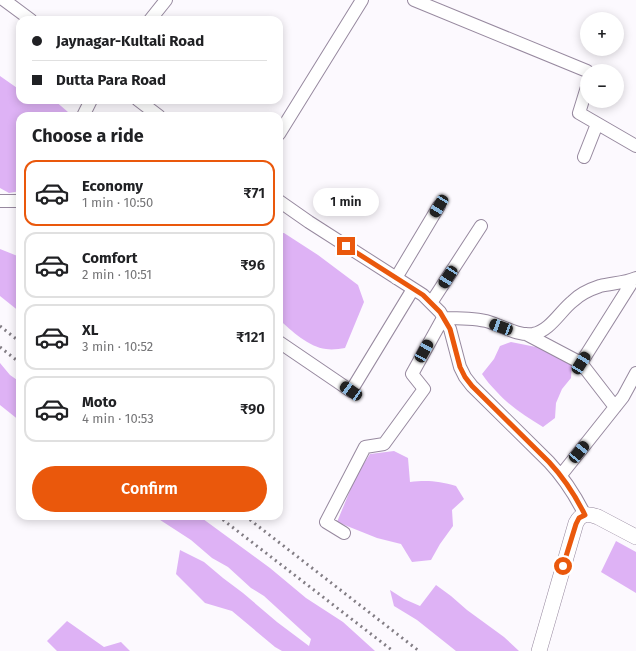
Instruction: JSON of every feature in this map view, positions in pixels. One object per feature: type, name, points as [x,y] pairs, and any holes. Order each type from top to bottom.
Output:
[{"type":"main road","points":[[539,651],[579,518],[591,514],[598,516],[636,537]]},
{"type":"street","points":[[4,0],[26,16]]},
{"type":"street","points":[[153,16],[166,0]]},
{"type":"street","points":[[283,128],[362,0]]},
{"type":"street","points":[[414,0],[580,68]]},
{"type":"street","points":[[143,104],[154,112]]},
{"type":"street","points":[[581,108],[579,113],[636,146]]},
{"type":"street","points":[[584,157],[598,124]]},
{"type":"street","points":[[0,201],[16,201]]},
{"type":"street","points":[[283,204],[423,295],[440,312],[450,329],[460,367],[465,377],[472,386],[561,475],[577,499],[585,515]]},
{"type":"street","points":[[396,278],[439,206]]},
{"type":"street","points":[[431,303],[481,226]]},
{"type":"street","points":[[443,318],[466,318],[486,321],[516,332],[535,334],[545,329],[572,301],[584,293],[599,286],[635,279]]},
{"type":"street","points":[[581,363],[635,279]]},
{"type":"street","points":[[283,345],[351,391],[414,289]]},
{"type":"street","points":[[344,533],[326,522],[365,447],[384,444],[424,388],[412,374],[443,318]]},
{"type":"street","points":[[526,334],[581,363],[615,407]]},
{"type":"street","points":[[561,475],[623,397],[636,373]]},
{"type":"shaded area","points":[[0,76],[16,87],[16,104],[59,104],[68,112],[16,112],[16,192],[9,193],[0,188]]},
{"type":"shaded area","points":[[283,233],[318,255],[358,285],[364,302],[345,348],[320,348],[307,342],[283,322]]},
{"type":"shaded area","points":[[0,249],[16,255],[16,309],[0,296]]},
{"type":"shaded area","points":[[511,342],[546,349],[572,363],[571,378],[562,389],[556,403],[555,418],[543,427],[507,402],[482,374],[494,359],[500,346]]},
{"type":"shaded area","points":[[0,363],[10,375],[16,379],[16,418],[0,405]]},
{"type":"shaded area","points":[[394,451],[408,458],[410,482],[433,481],[456,486],[464,499],[452,510],[453,526],[431,560],[412,562],[401,544],[377,538],[337,522],[356,476],[370,454]]},
{"type":"shaded area","points":[[160,520],[204,520],[270,568],[306,598],[343,622],[375,651],[282,651],[275,647],[232,611],[205,603],[176,574],[180,550],[204,562],[277,622],[309,646],[311,639],[264,596],[251,588],[228,567],[212,558],[191,540]]},
{"type":"shaded area","points":[[616,541],[636,552],[636,593],[601,572]]},
{"type":"shaded area","points":[[436,585],[504,637],[519,651],[456,651],[417,620],[394,606],[390,590],[404,599],[420,606]]},
{"type":"shaded area","points":[[67,621],[104,647],[121,642],[130,651],[57,651],[47,641]]},
{"type":"railway","points":[[0,326],[16,339]]},
{"type":"railway","points":[[0,347],[16,360]]},
{"type":"railway","points":[[223,520],[393,651]]},
{"type":"railway","points":[[250,520],[419,651]]},
{"type":"route","points":[[346,246],[423,295],[440,312],[450,329],[460,367],[465,377],[472,386],[561,475],[577,499],[585,515],[579,518],[576,524],[563,566]]}]
